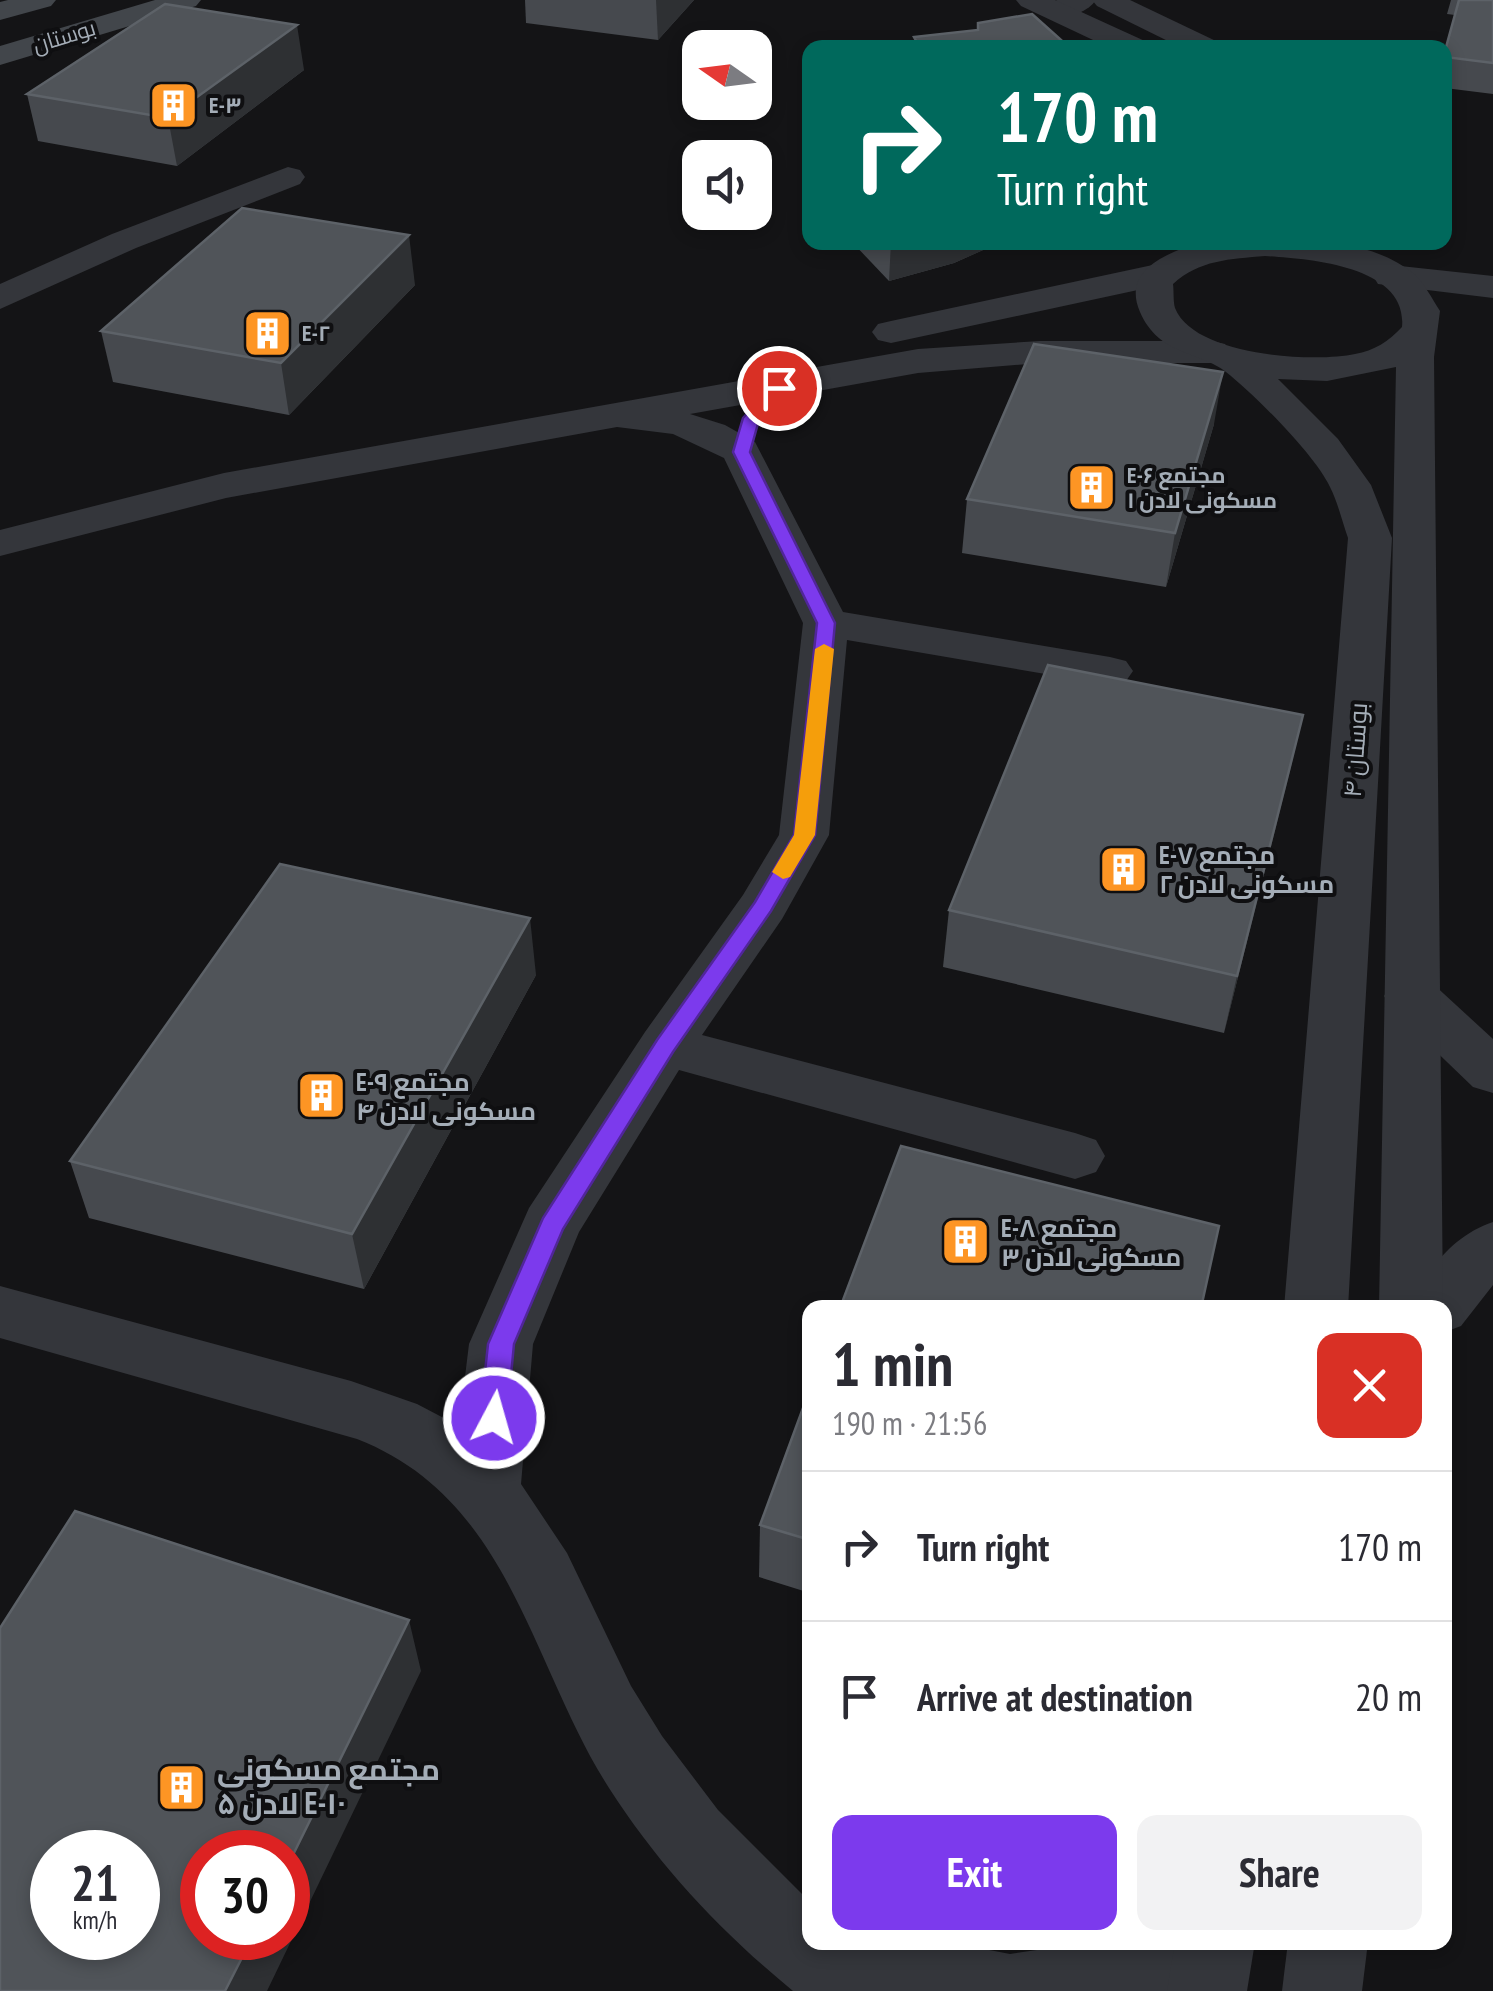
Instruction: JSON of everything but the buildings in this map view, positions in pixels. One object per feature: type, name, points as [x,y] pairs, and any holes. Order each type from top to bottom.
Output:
[{"type":"main road","name":"بوستان","points":[[0,11],[41,0]]},
{"type":"main road","name":"بوستان","points":[[0,56],[186,0]]},
{"type":"street","points":[[1107,0],[1190,40]]},
{"type":"street","points":[[1057,3],[1122,40]]},
{"type":"street","points":[[0,298],[124,241],[288,177]]},
{"type":"street","points":[[0,511],[112,482],[1024,306],[1162,274],[1182,260],[1208,250]]},
{"type":"street","points":[[1325,250],[1384,259],[1493,287]]},
{"type":"street","points":[[1384,259],[1412,294],[1420,322],[1415,356],[1411,1300]]},
{"type":"street","points":[[1162,274],[1154,289],[1154,306],[1165,322],[1223,356]]},
{"type":"street","points":[[0,543],[224,486],[779,388],[855,371],[972,356],[1223,356],[1293,369],[1350,368],[1404,347],[1420,322],[1493,306]]},
{"type":"street","name":"بوستان ۴","points":[[1223,356],[1324,448],[1350,485],[1370,538],[1317,1300]]},
{"type":"street","points":[[741,452],[752,418],[779,388]]},
{"type":"street","points":[[486,1491],[501,1344],[552,1225],[665,1046],[763,906],[804,835],[826,623],[741,452],[718,435],[692,424],[614,415]]},
{"type":"street","points":[[826,623],[1110,671]]},
{"type":"street","points":[[1412,996],[1493,1072]]},
{"type":"street","points":[[665,1046],[1075,1156]]},
{"type":"street","points":[[1445,1300],[1462,1276],[1493,1246]]},
{"type":"street","points":[[0,1312],[370,1415],[434,1445],[486,1491],[527,1552],[568,1626],[609,1718],[660,1802],[721,1874],[801,1938]]},
{"type":"street","points":[[815,1950],[862,1991]]},
{"type":"street","points":[[838,1950],[926,1978],[1003,1991]]},
{"type":"street","points":[[1018,1991],[1081,1985],[1146,1972],[1169,1950]]},
{"type":"street","points":[[1207,1991],[1214,1950]]},
{"type":"street","points":[[1322,1991],[1327,1950]]},
{"type":"slow traffic","points":[[783,872],[804,835],[824,649]]},
{"type":"place","name":"E-۳","points":[[174,105]]},
{"type":"place","name":"E-۲","points":[[267,333]]},
{"type":"place","name":"E-۶ مجتمع مسکونی لادن ۱","points":[[1092,488]]},
{"type":"place","name":"E-۷ مجتمع مسکونی لادن ۲","points":[[1124,869]]},
{"type":"place","name":"E-۹ مجتمع مسکونی لادن ۴","points":[[321,1096]]},
{"type":"place","name":"E-۸ مجتمع مسکونی لادن ۳","points":[[966,1242]]},
{"type":"place","name":"مجتمع مسکونی لادن ۵ E-۱۰","points":[[182,1787]]},
{"type":"route","points":[[494,1418],[501,1344],[552,1225],[665,1046],[763,906],[804,835],[826,623],[741,452],[752,418],[779,388]]}]
